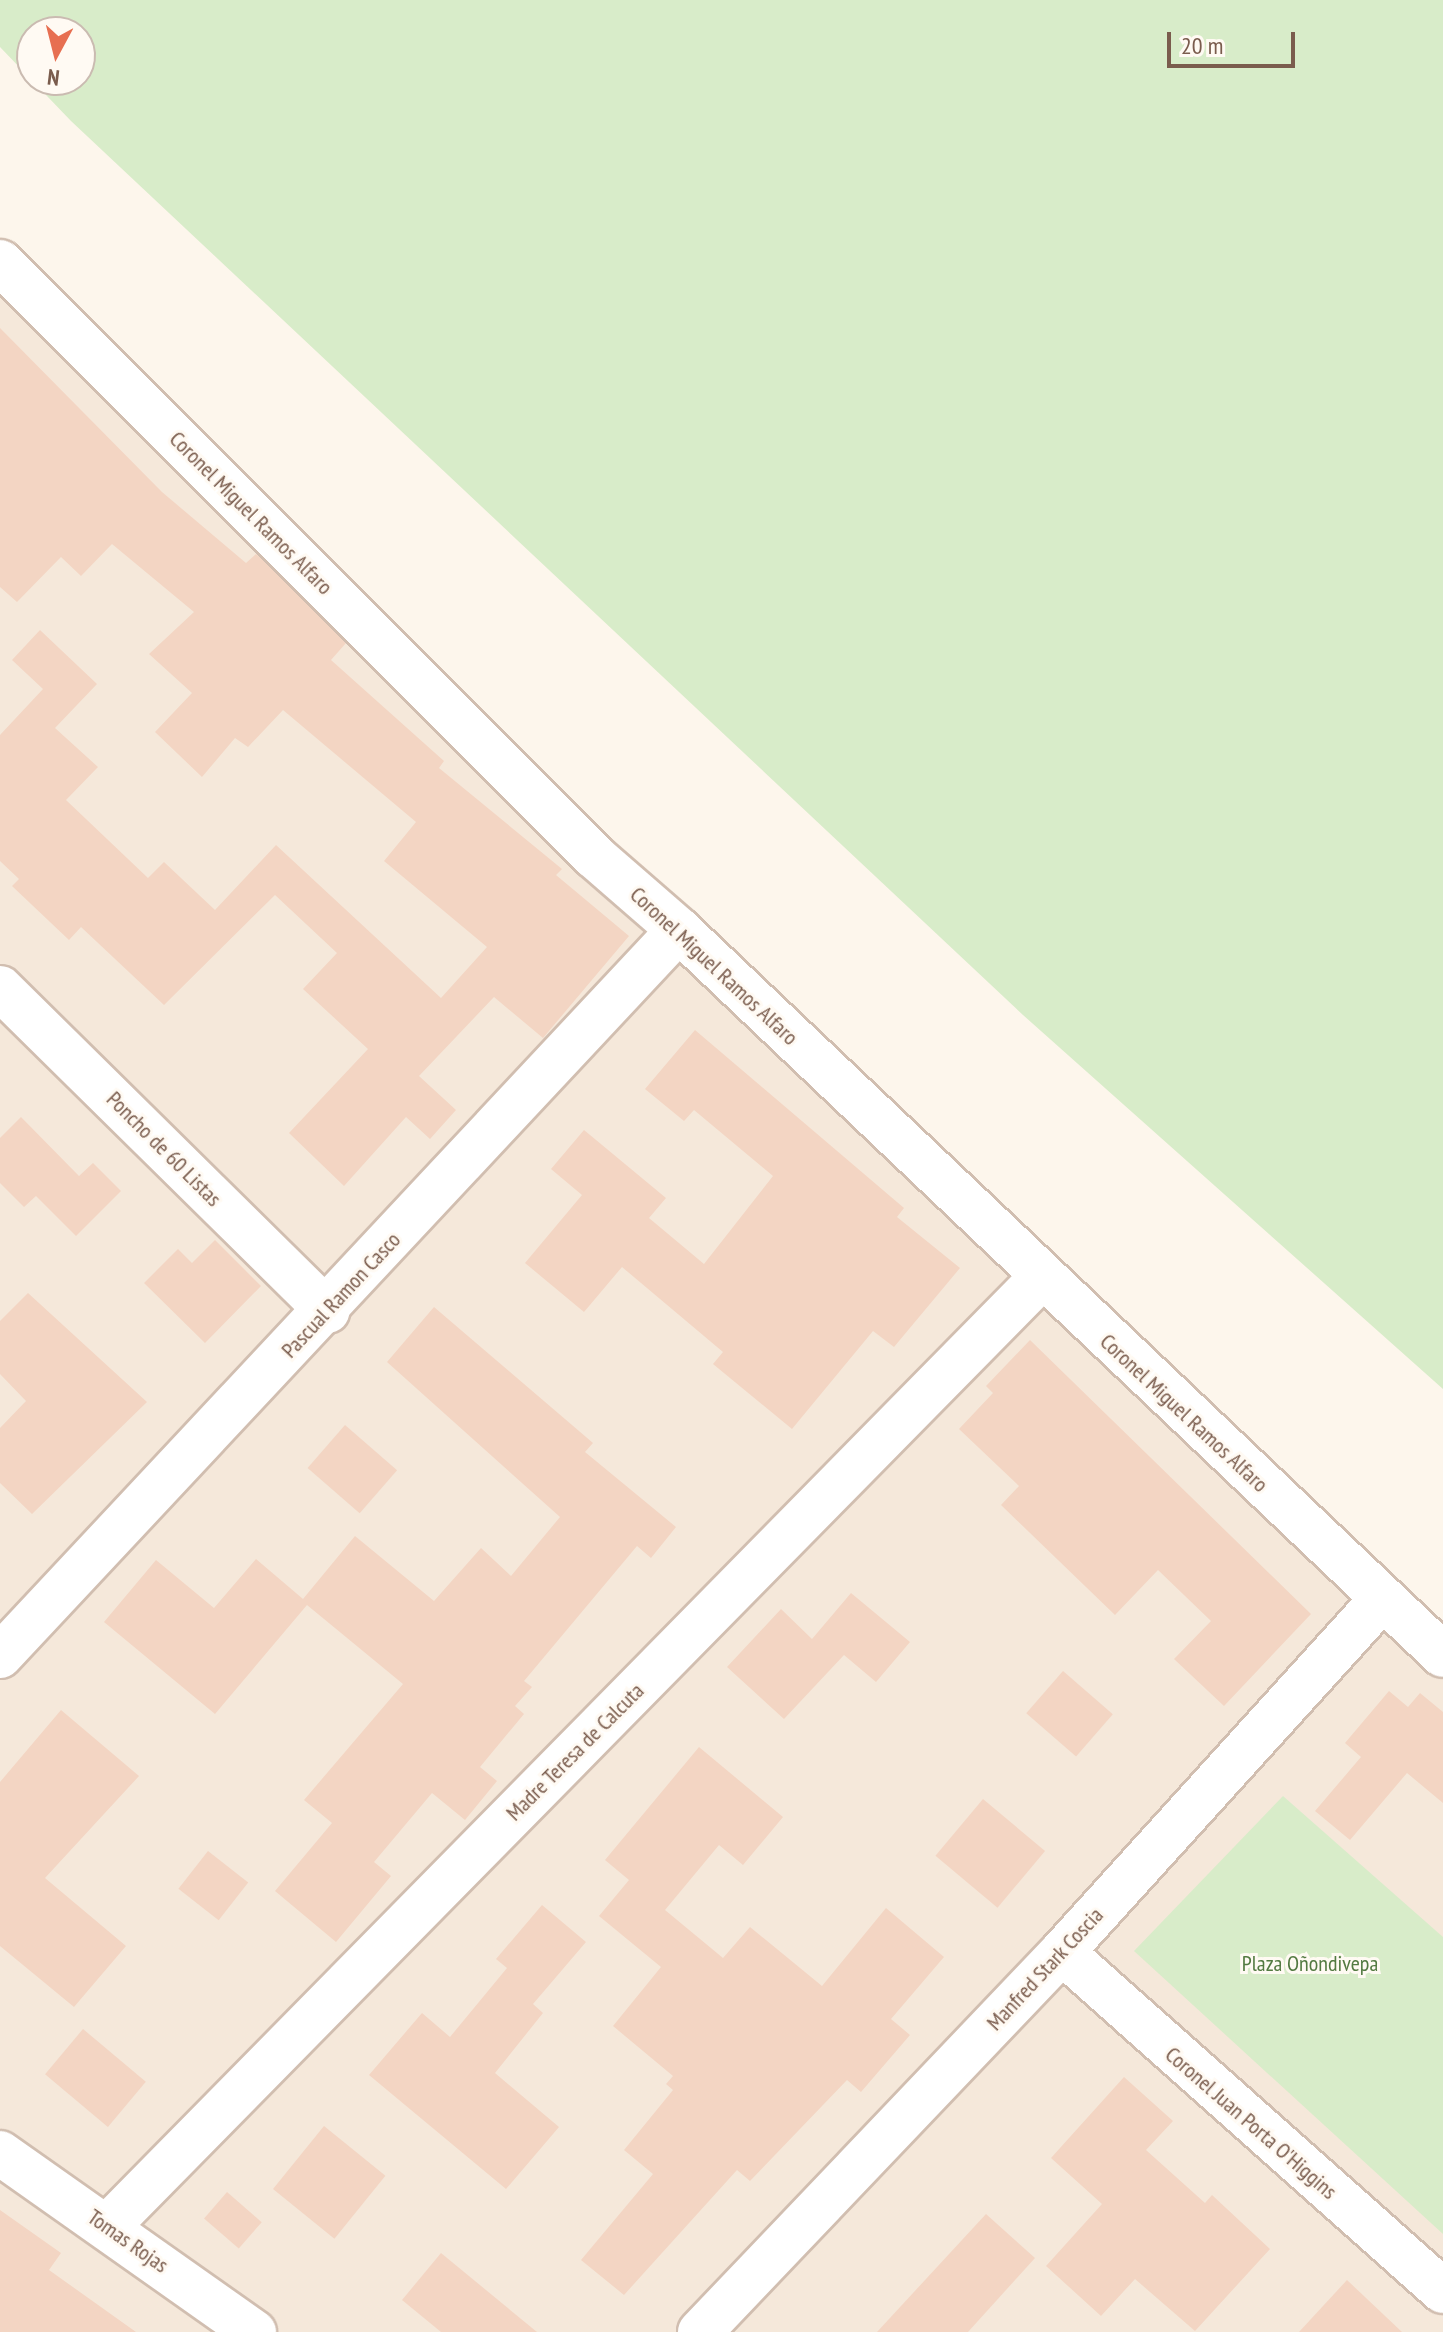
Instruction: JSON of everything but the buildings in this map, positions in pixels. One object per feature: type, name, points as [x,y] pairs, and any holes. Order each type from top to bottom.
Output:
[{"type":"street","name":"Coronel Miguel Ramos Alfaro","points":[[0,262],[594,856],[679,930],[1041,1278],[1443,1655]]},
{"type":"street","name":"Pascual Ramon Casco","points":[[0,1656],[327,1311],[679,930]]},
{"type":"street","name":"Poncho de 60 Listas","points":[[0,988],[327,1311]]},
{"type":"street","name":"Madre Teresa de Calcuta","points":[[108,2226],[1041,1278]]},
{"type":"street","name":"Manfred Stark Coscia","points":[[705,2330],[1062,1952],[1382,1599]]},
{"type":"street","name":"Coronel Juan Porta O'Higgins","points":[[1062,1952],[1443,2291]]},
{"type":"street","name":"Tomas Rojas","points":[[0,2153],[108,2226],[254,2332]]},
{"type":"shaded area","points":[[0,292],[642,929],[1443,1673],[1443,2332],[0,2332]]},
{"type":"green space","points":[[0,0],[1443,0],[1443,1389],[1023,1015],[71,121],[47,96],[96,96],[96,16],[16,16],[16,64],[0,47]]},
{"type":"green space","name":"Plaza Oñondivepa","points":[[1283,1796],[1443,1937],[1443,2234],[1134,1951]]}]
